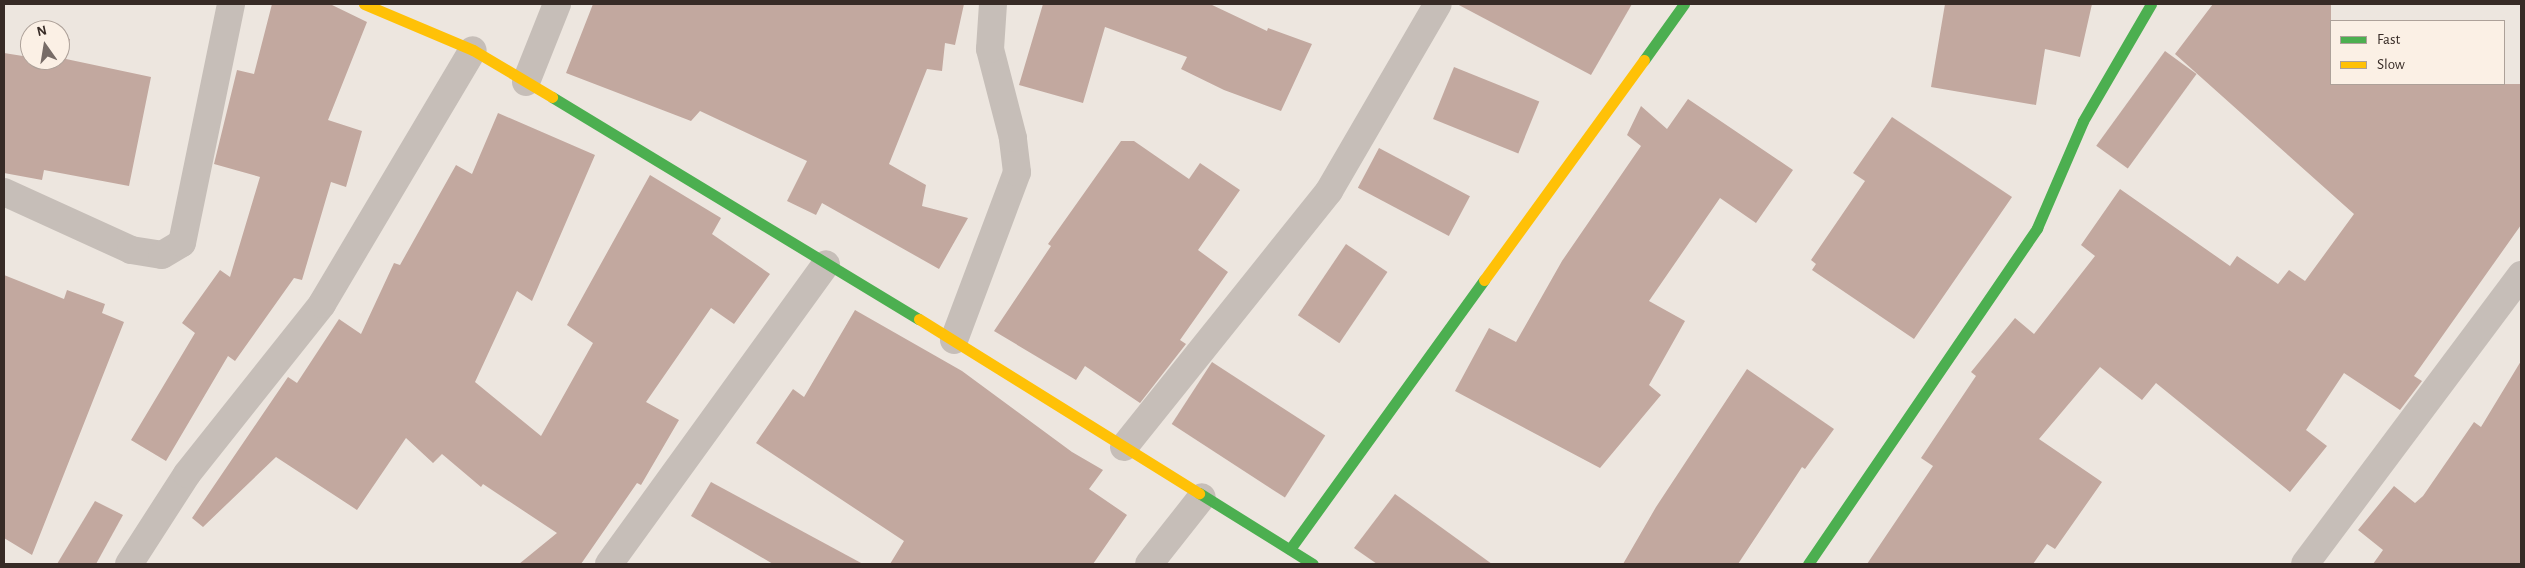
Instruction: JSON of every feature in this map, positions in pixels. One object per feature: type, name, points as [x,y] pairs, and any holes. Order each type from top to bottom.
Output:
[{"type":"street","points":[[4,192],[131,250],[162,255],[182,243],[231,4]]},
{"type":"street","points":[[364,4],[473,50],[954,340],[1202,497],[1313,564]]},
{"type":"street","points":[[526,82],[557,4]]},
{"type":"street","points":[[954,340],[1017,172],[1013,138],[990,49],[993,4]]},
{"type":"street","points":[[1124,447],[1330,191],[1438,4]]},
{"type":"street","points":[[1290,549],[1684,4]]},
{"type":"street","points":[[1808,564],[2037,228],[2082,121],[2150,4]]},
{"type":"street","points":[[129,564],[187,474],[322,304],[473,50]]},
{"type":"street","points":[[609,564],[826,264]]},
{"type":"street","points":[[2305,564],[2521,276]]},
{"type":"street","points":[[1149,564],[1202,497]]},
{"type":"building","points":[[272,4],[330,4],[367,22],[328,120],[362,131],[346,187],[331,182],[302,280],[294,278],[235,361],[228,356],[166,461],[131,440],[195,333],[182,323],[220,270],[230,277],[260,177],[214,164],[237,70],[254,74]]},
{"type":"building","points":[[593,4],[964,4],[955,45],[945,43],[942,71],[927,69],[889,164],[926,185],[922,206],[968,218],[939,269],[822,203],[816,215],[787,201],[807,161],[700,111],[691,121],[566,73]]},
{"type":"building","points":[[1043,4],[1210,4],[1267,31],[1268,28],[1312,44],[1281,111],[1224,90],[1181,69],[1187,57],[1105,27],[1083,103],[1019,85]]},
{"type":"building","points":[[1457,4],[1632,4],[1591,75]]},
{"type":"building","points":[[1945,4],[2092,4],[2080,57],[2045,49],[2036,105],[1931,87]]},
{"type":"building","points":[[2213,4],[2331,4],[2330,85],[2521,84],[2521,225],[2414,376],[2422,381],[2400,410],[2344,373],[2306,430],[2327,446],[2290,492],[2156,383],[2142,400],[2100,367],[2039,439],[2102,482],[2055,549],[2047,544],[2033,564],[1867,564],[1933,466],[1921,458],[1976,376],[1971,372],[2015,318],[2034,334],[2095,256],[2081,245],[2120,189],[2230,266],[2237,256],[2278,284],[2289,270],[2305,281],[2354,214],[2175,54]]},
{"type":"building","points":[[2165,51],[2197,74],[2128,169],[2096,146]]},
{"type":"building","points":[[4,53],[20,56],[20,70],[70,70],[70,60],[151,77],[129,186],[44,170],[42,180],[4,173]]},
{"type":"building","points":[[1454,67],[1539,101],[1518,153],[1433,119]]},
{"type":"building","points":[[1688,99],[1793,170],[1756,223],[1720,198],[1649,301],[1685,321],[1649,385],[1661,395],[1600,468],[1455,391],[1489,328],[1516,342],[1562,261],[1641,146],[1627,135],[1641,106],[1667,129]]},
{"type":"building","points":[[498,113],[595,155],[532,301],[517,291],[475,382],[541,436],[593,343],[567,325],[650,175],[721,218],[712,234],[770,274],[734,324],[711,308],[646,402],[679,420],[641,485],[637,483],[581,564],[519,564],[557,533],[483,484],[481,487],[442,454],[433,463],[406,438],[357,510],[276,457],[203,527],[192,518],[288,377],[297,383],[339,319],[361,334],[394,263],[400,265],[456,165],[472,174]]},
{"type":"building","points":[[1892,117],[2012,197],[1914,339],[1812,270],[1816,264],[1811,260],[1865,181],[1853,173]]},
{"type":"building","points":[[1121,141],[1134,141],[1189,179],[1200,163],[1240,190],[1198,250],[1228,272],[1180,340],[1186,344],[1140,403],[1085,366],[1076,380],[994,331],[1051,246],[1048,244]]},
{"type":"building","points":[[1379,148],[1470,196],[1449,236],[1358,188]]},
{"type":"building","points":[[1346,244],[1387,272],[1339,343],[1298,315]]},
{"type":"building","points":[[4,275],[64,299],[67,290],[105,304],[102,313],[124,322],[32,555],[4,538]]},
{"type":"building","points":[[855,310],[962,371],[1072,452],[1103,470],[1089,489],[1127,515],[1093,564],[890,564],[904,541],[756,443],[793,389],[804,397]]},
{"type":"building","points":[[2521,361],[2521,564],[2373,564],[2383,550],[2358,530],[2394,486],[2415,503],[2423,496],[2474,422],[2481,427]]},
{"type":"building","points":[[1212,362],[1325,436],[1285,498],[1172,424]]},
{"type":"building","points":[[1747,369],[1834,429],[1805,469],[1802,467],[1738,564],[1623,564],[1656,507]]},
{"type":"building","points":[[711,482],[863,564],[773,564],[691,516]]},
{"type":"building","points":[[1395,494],[1492,564],[1377,564],[1354,548]]},
{"type":"building","points":[[95,501],[123,515],[96,564],[57,564]]},
{"type":"traffic: fast","points":[[1644,60],[1684,4]]},
{"type":"traffic: fast","points":[[1808,564],[2037,228],[2083,121],[2151,4]]},
{"type":"traffic: fast","points":[[552,97],[919,319]]},
{"type":"traffic: fast","points":[[1290,549],[1484,280]]},
{"type":"traffic: fast","points":[[1199,493],[1313,564]]},
{"type":"traffic: slow","points":[[364,4],[473,50],[552,97]]},
{"type":"traffic: slow","points":[[1484,280],[1644,60]]},
{"type":"traffic: slow","points":[[919,319],[1199,493]]}]
